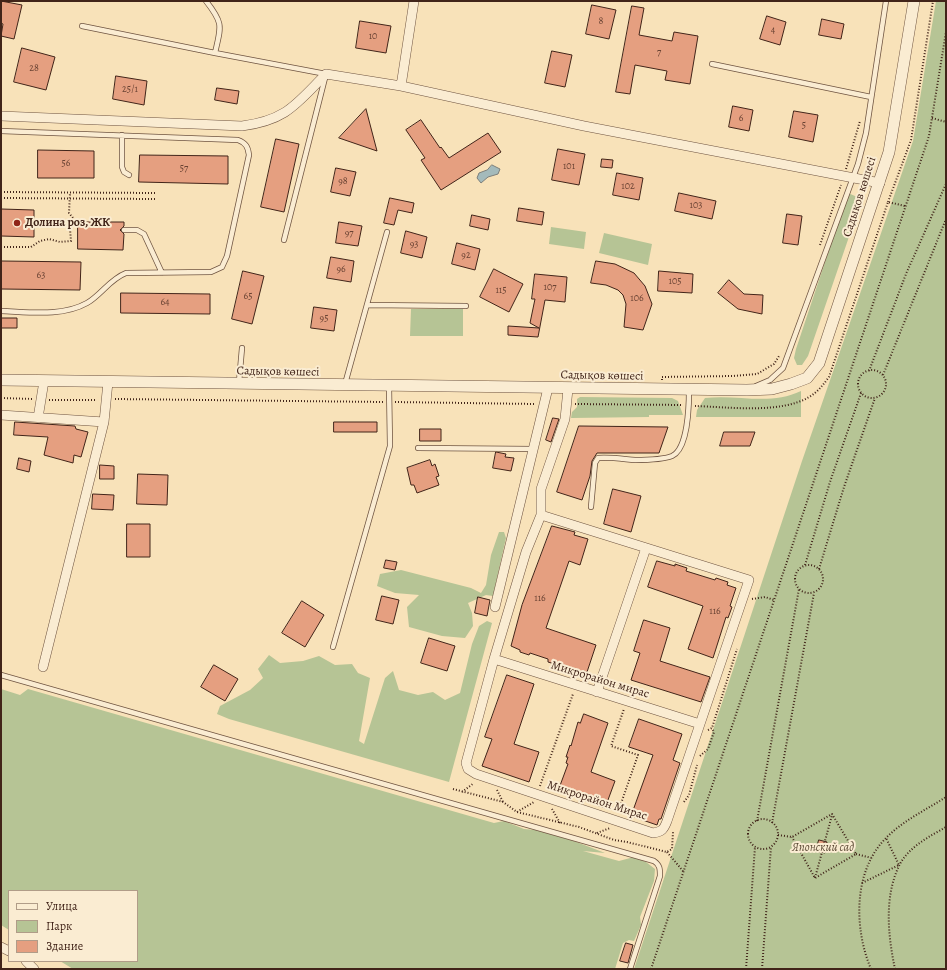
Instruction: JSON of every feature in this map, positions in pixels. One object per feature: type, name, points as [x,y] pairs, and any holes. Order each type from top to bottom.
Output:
[{"type":"street","points":[[401,86],[414,1]]},
{"type":"street","name":"Садықов көшесі","points":[[1,380],[568,389],[747,390],[772,389],[807,378],[819,363],[880,183],[893,129],[914,1]]},
{"type":"street","points":[[1,116],[242,126],[258,124],[271,121],[287,112],[326,74],[401,86],[584,126],[851,180],[880,183]]},
{"type":"street","points":[[38,418],[44,381]]},
{"type":"street","points":[[44,667],[104,422],[108,382]]},
{"type":"street","points":[[495,607],[548,388]]},
{"type":"street","name":"Микрорайон Мирас","points":[[541,515],[749,580],[702,728],[663,829],[653,833],[615,820],[536,798],[476,774],[468,769],[466,764],[494,659],[526,552],[541,515],[542,489],[565,419],[568,389]]},
{"type":"street","points":[[1,415],[104,422]]},
{"type":"street","name":"Микрорайон Мирас","points":[[597,692],[646,548]]},
{"type":"street","name":"Микрорайон мирас","points":[[494,659],[626,701],[702,728]]},
{"type":"lane","points":[[206,1],[218,17],[220,27],[215,53]]},
{"type":"lane","points":[[747,390],[770,380],[783,368],[851,180],[866,132],[886,1]]},
{"type":"lane","points":[[82,26],[326,74],[284,240]]},
{"type":"lane","points":[[712,64],[871,97]]},
{"type":"lane","points":[[1,132],[238,140],[244,142],[248,149],[249,155],[227,256],[222,267],[211,272],[126,273],[120,275],[88,303],[60,312],[1,312]]},
{"type":"lane","points":[[122,135],[122,167],[124,172],[129,175]]},
{"type":"lane","points":[[124,230],[137,230],[144,234],[162,273]]},
{"type":"lane","points":[[345,386],[387,232]]},
{"type":"lane","points":[[367,305],[466,306]]},
{"type":"lane","points":[[239,384],[242,348]]},
{"type":"lane","points":[[333,647],[390,446],[389,386]]},
{"type":"lane","points":[[591,507],[595,463],[598,458],[637,460],[664,458],[673,456],[682,447],[689,405],[689,390]]},
{"type":"lane","points":[[418,448],[534,449]]},
{"type":"lane","points":[[1,675],[654,861],[660,868],[660,876],[630,969]]},
{"type":"path","points":[[888,202],[911,140],[933,1]]},
{"type":"path","points":[[651,969],[929,136],[946,32]]},
{"type":"path","points":[[932,118],[946,122]]},
{"type":"path","points":[[817,252],[842,181],[851,180]]},
{"type":"path","points":[[869,371],[906,274],[946,184]]},
{"type":"path","points":[[1,192],[155,193]]},
{"type":"path","points":[[1,247],[31,248],[40,241],[49,239],[60,242],[71,241],[70,229],[73,218],[69,213],[70,193]]},
{"type":"path","points":[[1,198],[155,199]]},
{"type":"path","points":[[883,375],[946,219]]},
{"type":"path","points":[[662,377],[733,376],[757,374],[774,364],[782,352]]},
{"type":"path","points":[[805,565],[830,482],[861,393],[859,381],[863,374],[869,371],[875,371],[883,375],[886,387],[882,395],[875,398],[869,398],[861,393]]},
{"type":"path","points":[[662,398],[662,405]]},
{"type":"path","points":[[819,569],[844,487],[875,398]]},
{"type":"path","points":[[772,823],[814,593],[823,583],[823,576],[819,569],[812,565],[805,565],[800,568],[795,575],[796,584],[800,590],[806,593],[814,593]]},
{"type":"path","points":[[757,821],[766,820],[772,823],[777,830],[778,835],[776,841],[771,847],[761,969],[748,969],[755,847],[749,834],[752,826],[757,821],[800,590]]},
{"type":"path","points":[[750,606],[753,598],[765,597],[774,600]]},
{"type":"path","points":[[697,758],[708,749],[714,732],[712,728],[738,643]]},
{"type":"path","points":[[517,812],[536,798],[576,685]]},
{"type":"path","points":[[596,833],[613,827],[638,755],[611,746],[626,701]]},
{"type":"path","points":[[702,728],[712,728]]},
{"type":"path","points":[[680,807],[689,795],[696,772],[697,758],[700,750]]},
{"type":"path","points":[[462,792],[475,782]]},
{"type":"path","points":[[452,789],[503,802],[517,812],[580,826],[614,840],[667,852],[684,871]]},
{"type":"path","points":[[496,789],[503,802]]},
{"type":"path","points":[[871,969],[865,954],[860,929],[859,903],[862,883],[872,858],[886,838],[946,797]]},
{"type":"path","points":[[536,798],[540,804]]},
{"type":"path","points":[[550,807],[561,823]]},
{"type":"path","points":[[778,835],[792,837],[832,814]]},
{"type":"path","points":[[832,814],[856,854]]},
{"type":"path","points":[[815,878],[832,814]]},
{"type":"path","points":[[862,883],[899,866],[913,850],[946,826]]},
{"type":"path","points":[[667,852],[672,849],[674,827]]},
{"type":"path","points":[[792,837],[815,878]]},
{"type":"path","points":[[886,838],[899,866],[892,891],[889,916],[890,944],[895,969]]},
{"type":"path","points":[[755,847],[763,849],[771,847]]},
{"type":"path","points":[[815,878],[856,854],[872,858]]},
{"type":"path","points":[[946,942],[946,948]]},
{"type":"green space","name":"Японский сад","points":[[936,1],[946,1],[946,969],[634,969],[802,461],[913,141]]},
{"type":"green space","points":[[848,193],[862,199],[808,356],[802,365],[797,365],[794,358],[796,349]]},
{"type":"green space","points":[[551,227],[586,232],[584,249],[549,244]]},
{"type":"green space","points":[[604,233],[652,244],[648,265],[599,253]]},
{"type":"green space","points":[[411,309],[463,309],[463,336],[410,336]]},
{"type":"green space","points":[[801,391],[801,417],[696,417],[697,410],[705,398],[766,399],[778,398]]},
{"type":"green space","points":[[580,397],[672,398],[678,401],[683,415],[571,418],[572,412],[577,407],[577,399]]},
{"type":"green space","points":[[499,532],[504,532],[506,538],[493,596],[486,595],[468,603],[472,613],[473,626],[465,638],[442,636],[409,627],[407,607],[419,595],[395,593],[377,586],[380,574],[401,570],[471,588],[481,593],[486,585],[491,555]]},
{"type":"green space","points":[[487,621],[492,623],[449,782],[229,719],[217,714],[220,706],[250,690],[263,678],[258,669],[269,655],[280,663],[303,661],[319,656],[335,665],[352,664],[358,673],[370,678],[359,741],[364,744],[385,678],[393,671],[399,690],[418,695],[433,692],[445,700],[460,693],[472,644],[479,626]]},
{"type":"green space","points":[[1,689],[20,695],[28,689],[494,823],[504,821],[524,829],[536,830],[574,841],[605,853],[583,851],[619,861],[634,857],[646,862],[655,869],[654,881],[640,917],[641,925],[634,941],[629,940],[623,943],[615,969],[73,969],[62,962],[138,962],[138,890],[8,890],[8,929],[1,925]]},
{"type":"shaded area","points":[[492,165],[500,169],[498,174],[488,177],[481,183],[477,178],[479,173],[487,170]]},
{"type":"building","points":[[1,1],[22,5],[14,39],[1,36],[3,24],[1,23]]},
{"type":"building","points":[[592,5],[616,10],[609,39],[586,34]]},
{"type":"building","points":[[632,6],[644,8],[639,35],[672,41],[674,32],[698,36],[690,84],[665,80],[667,71],[635,65],[630,94],[616,92]]},
{"type":"building","points":[[767,16],[786,22],[780,45],[760,39]]},
{"type":"building","points":[[822,19],[844,24],[841,39],[819,35]]},
{"type":"building","points":[[360,21],[391,26],[386,53],[356,48]]},
{"type":"building","points":[[22,48],[55,57],[46,90],[14,82]]},
{"type":"building","points":[[552,51],[572,55],[565,87],[545,83]]},
{"type":"building","points":[[116,76],[147,81],[144,105],[113,99]]},
{"type":"building","points":[[217,88],[239,91],[237,104],[215,100]]},
{"type":"building","points":[[733,106],[753,110],[749,131],[729,127]]},
{"type":"building","points":[[366,109],[377,151],[339,138]]},
{"type":"building","points":[[794,111],[818,115],[813,142],[789,137]]},
{"type":"building","points":[[421,120],[440,148],[441,147],[449,158],[488,133],[501,152],[441,190],[421,160],[425,158],[406,130]]},
{"type":"building","points":[[276,139],[299,144],[284,212],[261,207]]},
{"type":"building","points":[[558,149],[585,154],[579,185],[552,180]]},
{"type":"building","points":[[38,150],[94,151],[94,178],[38,178]]},
{"type":"building","points":[[140,155],[228,156],[228,184],[139,182]]},
{"type":"building","points":[[602,159],[613,160],[612,168],[601,167]]},
{"type":"building","points":[[336,168],[356,172],[350,196],[331,192]]},
{"type":"building","points":[[617,173],[643,178],[639,200],[613,195]]},
{"type":"building","points":[[679,193],[716,201],[712,219],[675,211]]},
{"type":"building","points":[[390,198],[414,203],[412,213],[398,210],[394,225],[384,223]]},
{"type":"building","points":[[519,208],[544,212],[542,225],[517,221]]},
{"type":"building","name":"Долина роз, ЖК","points":[[1,209],[34,210],[34,237],[1,236]]},
{"type":"building","points":[[787,214],[802,216],[798,245],[783,243]]},
{"type":"building","points":[[472,215],[490,219],[488,230],[470,226]]},
{"type":"building","points":[[78,222],[124,222],[124,226],[120,230],[124,234],[123,250],[78,249]]},
{"type":"building","points":[[339,222],[362,226],[358,246],[336,243]]},
{"type":"building","points":[[406,231],[427,237],[422,258],[401,253]]},
{"type":"building","points":[[457,243],[480,249],[475,270],[452,264]]},
{"type":"building","points":[[331,257],[354,261],[351,282],[327,278]]},
{"type":"building","points":[[1,261],[81,262],[80,290],[1,289]]},
{"type":"building","points":[[596,261],[615,264],[634,273],[645,286],[652,304],[643,330],[624,327],[626,304],[623,295],[618,290],[606,285],[591,283]]},
{"type":"building","points":[[494,269],[523,284],[509,312],[480,297]]},
{"type":"building","points":[[243,271],[264,276],[252,324],[232,319]]},
{"type":"building","points":[[659,271],[693,274],[692,293],[658,291]]},
{"type":"building","points":[[535,274],[567,277],[565,302],[545,300],[538,337],[508,335],[508,326],[539,328],[530,323],[535,299],[532,299]]},
{"type":"building","points":[[729,280],[744,294],[763,295],[762,314],[738,309],[718,293]]},
{"type":"building","points":[[121,293],[210,294],[210,314],[121,313]]},
{"type":"building","points":[[314,307],[337,310],[334,331],[311,328]]},
{"type":"building","points":[[1,318],[17,318],[17,328],[1,328]]},
{"type":"building","points":[[553,418],[559,419],[551,442],[546,440]]},
{"type":"building","points":[[15,422],[75,426],[76,429],[88,432],[81,457],[74,455],[73,463],[44,455],[48,437],[14,435]]},
{"type":"building","points":[[334,422],[377,422],[377,432],[334,432]]},
{"type":"building","points":[[579,426],[668,427],[659,453],[597,453],[592,461],[590,476],[582,500],[557,492]]},
{"type":"building","points":[[420,429],[441,429],[441,441],[420,441]]},
{"type":"building","points":[[724,432],[755,432],[750,446],[720,446]]},
{"type":"building","points":[[496,452],[506,454],[505,457],[514,458],[511,471],[493,468]]},
{"type":"building","points":[[19,458],[31,461],[29,472],[17,469]]},
{"type":"building","points":[[430,460],[432,466],[435,464],[439,476],[436,477],[439,485],[417,493],[414,485],[411,485],[407,468]]},
{"type":"building","points":[[100,465],[114,466],[114,479],[100,479]]},
{"type":"building","points":[[138,474],[168,475],[167,505],[137,504]]},
{"type":"building","points":[[613,489],[641,496],[631,532],[604,524]]},
{"type":"building","points":[[93,494],[114,495],[113,510],[92,509]]},
{"type":"building","points":[[127,524],[150,524],[150,557],[127,557]]},
{"type":"building","points":[[552,526],[575,532],[574,535],[588,539],[580,565],[569,561],[546,628],[596,645],[587,672],[584,671],[583,673],[559,663],[558,665],[548,662],[548,659],[530,653],[529,655],[520,652],[520,650],[511,646],[522,605]]},
{"type":"building","points":[[386,560],[397,562],[395,570],[384,568]]},
{"type":"building","points":[[657,561],[675,566],[675,564],[687,568],[686,571],[715,580],[716,578],[728,582],[727,585],[736,588],[730,606],[732,607],[728,618],[726,617],[713,658],[688,649],[703,606],[648,587]]},
{"type":"building","points":[[382,596],[399,600],[393,624],[376,620]]},
{"type":"building","points":[[478,597],[490,600],[487,616],[475,613]]},
{"type":"building","points":[[302,601],[324,615],[305,647],[282,633]]},
{"type":"building","points":[[644,620],[670,628],[660,661],[710,677],[701,702],[631,680],[640,653],[634,651]]},
{"type":"building","points":[[429,638],[455,646],[447,671],[421,663]]},
{"type":"building","points":[[214,665],[238,679],[225,701],[201,687]]},
{"type":"building","points":[[507,675],[534,684],[514,744],[539,752],[529,782],[482,766],[492,739],[485,737]]},
{"type":"building","points":[[584,714],[608,723],[591,772],[615,781],[605,808],[558,791],[568,764],[566,763],[568,757],[566,757],[570,745],[571,746],[578,722],[580,723]]},
{"type":"building","points":[[639,719],[682,734],[673,760],[680,763],[661,819],[659,819],[657,825],[631,816],[653,755],[629,747]]},
{"type":"building","points":[[819,840],[827,842],[825,853],[816,851]]},
{"type":"building","points":[[626,943],[633,945],[628,963],[620,961]]},
{"type":"place","name":"Долина роз, ЖК","points":[[17,223]]}]
